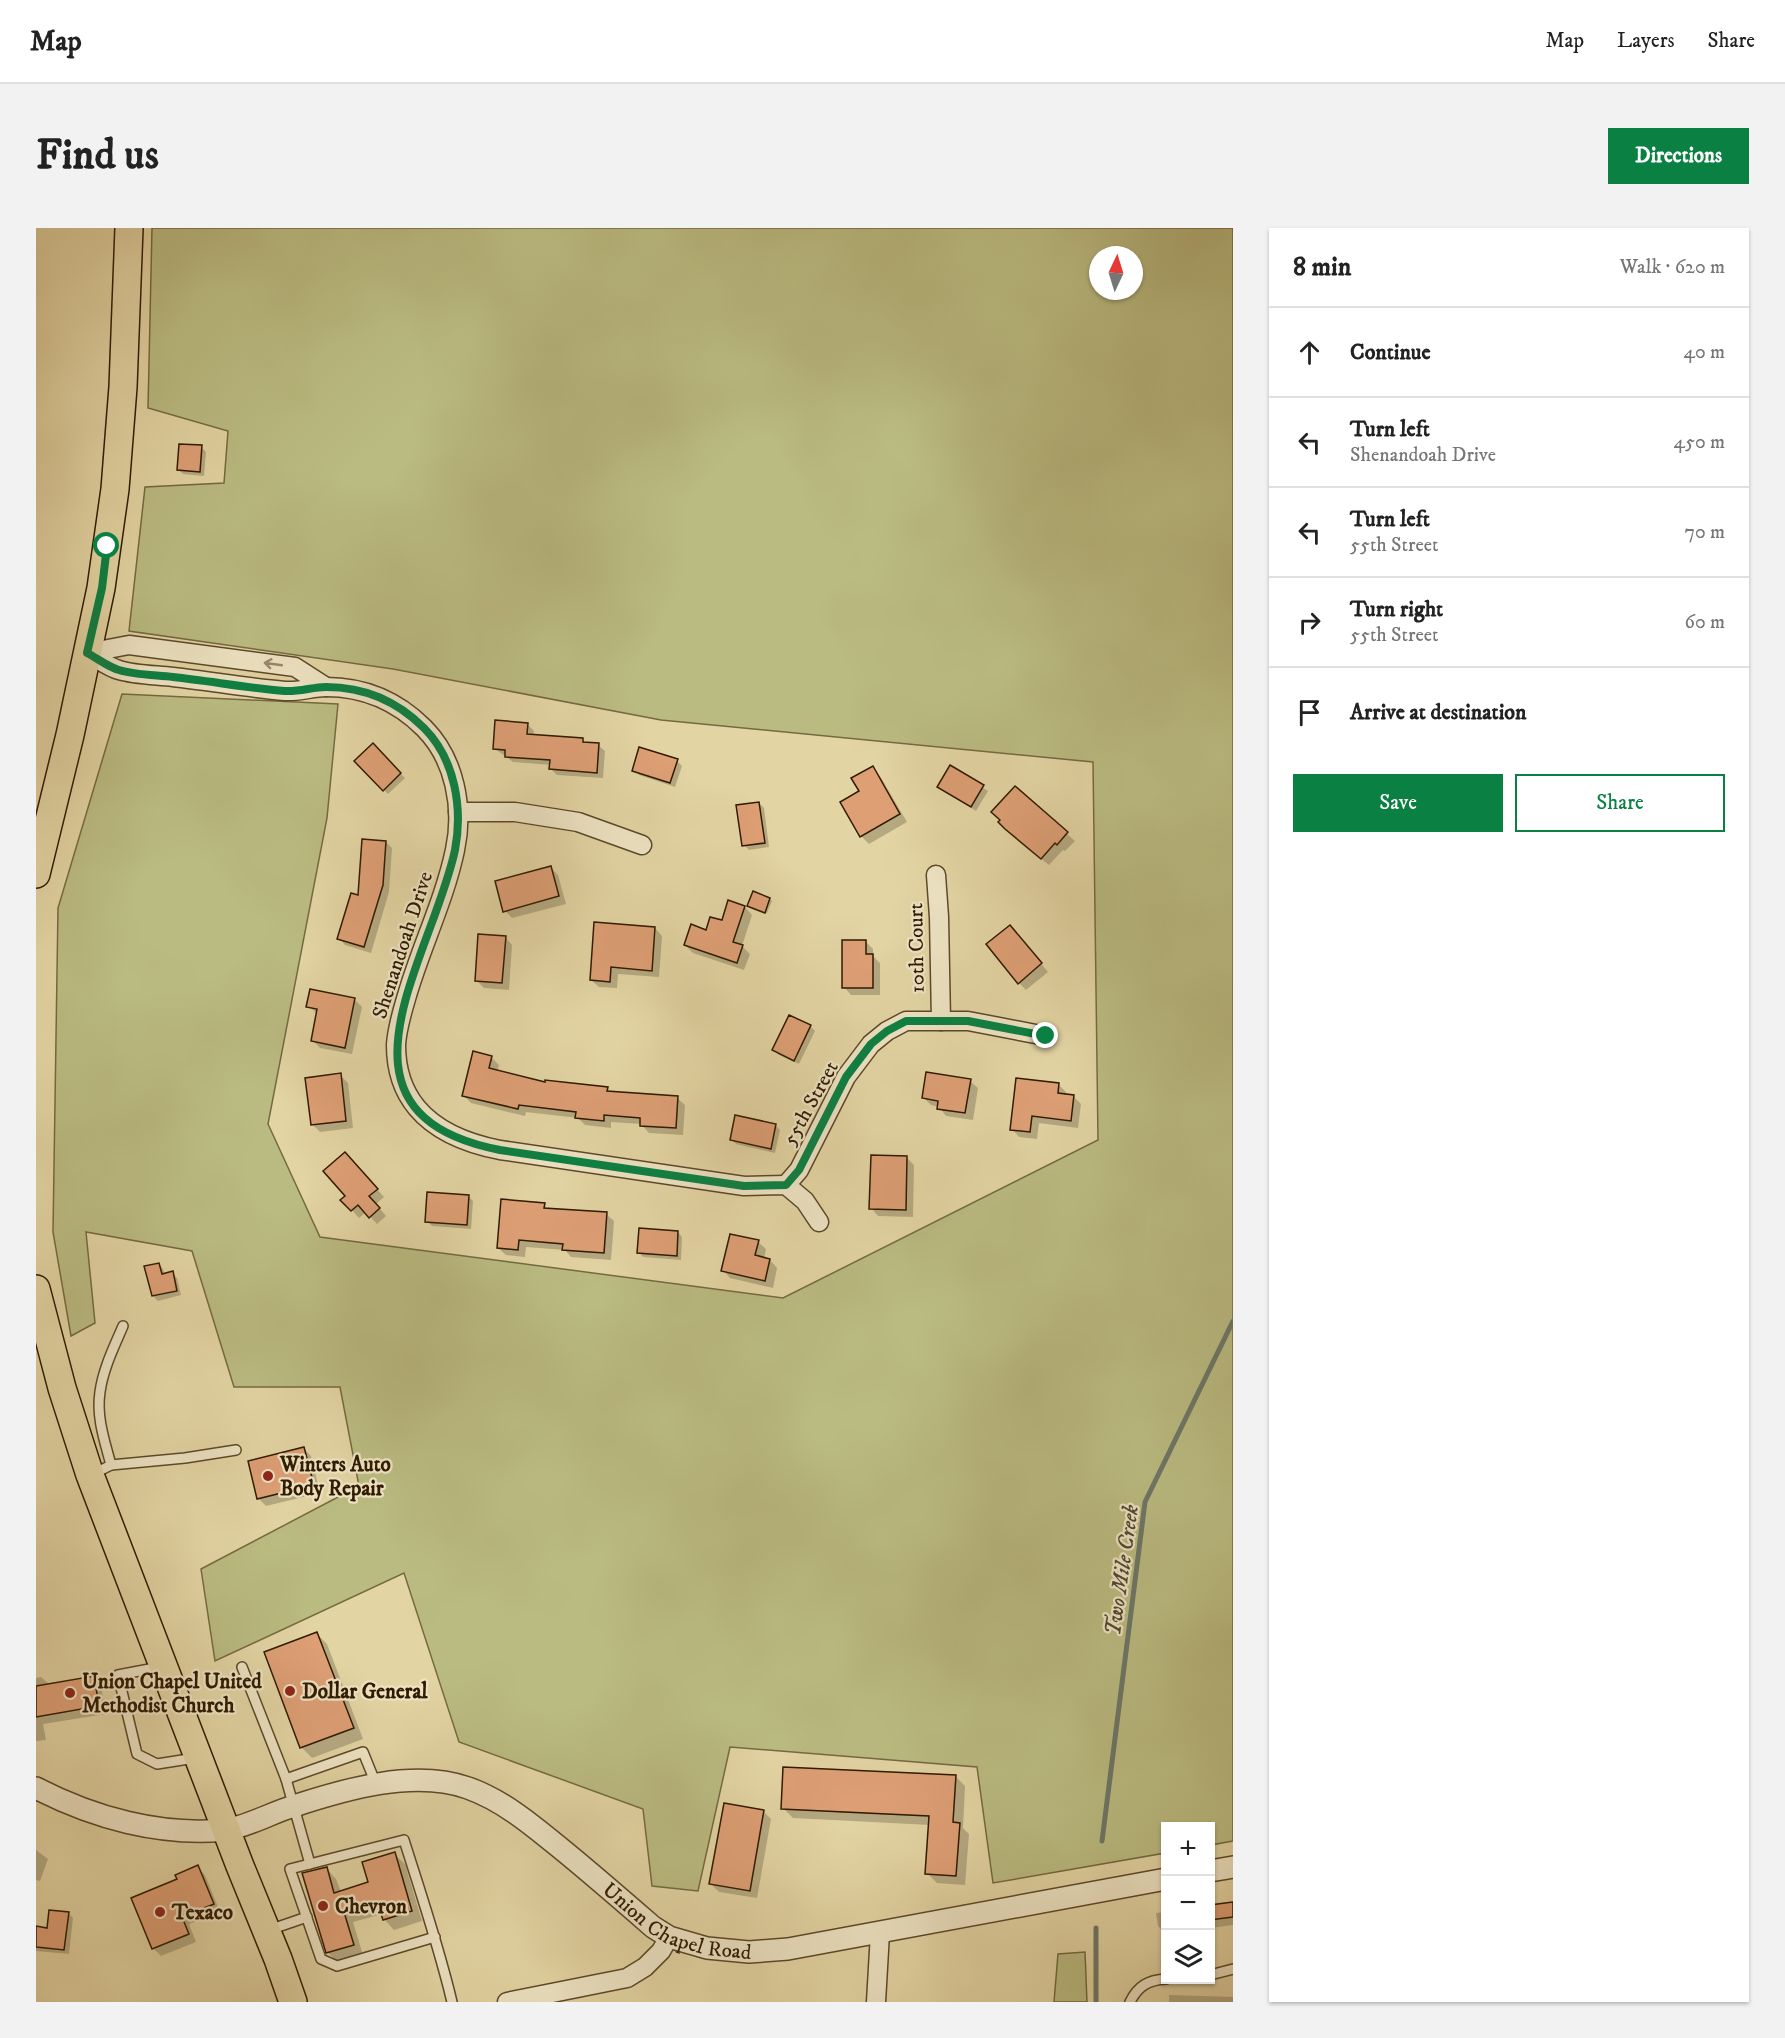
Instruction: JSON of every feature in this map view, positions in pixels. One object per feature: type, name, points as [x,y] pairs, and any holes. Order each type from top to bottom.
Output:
[{"type":"main road","points":[[36,874],[70,735],[102,588],[115,489],[123,387],[129,228]]},
{"type":"main road","points":[[36,1289],[62,1388],[101,1470],[165,1666],[293,2002]]},
{"type":"street","name":"Shenandoah Drive","points":[[87,653],[129,645],[295,667],[326,687]]},
{"type":"street","name":"Shenandoah Drive","points":[[87,653],[119,670],[288,691],[326,687],[360,691],[391,702],[425,729],[438,746],[455,784],[458,812],[455,848],[416,966],[399,1024],[396,1044],[397,1064],[402,1084],[424,1117],[441,1130],[479,1146],[500,1150],[744,1186],[786,1185]]},
{"type":"street","points":[[458,812],[515,812],[578,822],[642,845]]},
{"type":"street","name":"10th Court","points":[[936,875],[941,1021]]},
{"type":"street","name":"55th Street","points":[[786,1185],[799,1170],[846,1077],[871,1044],[887,1031],[906,1021],[968,1021],[1046,1036]]},
{"type":"street","points":[[786,1185],[806,1201],[819,1222]]},
{"type":"street","name":"Union Chapel Road","points":[[227,1830],[294,1805],[376,1784],[416,1780],[442,1782],[468,1788],[528,1821],[653,1927],[669,1937],[706,1948],[749,1952],[788,1949],[880,1933],[1161,1880]]},
{"type":"street","points":[[36,1788],[87,1811],[126,1823],[166,1830],[227,1830]]},
{"type":"street","points":[[1215,1870],[1233,1867]]},
{"type":"street","points":[[876,2002],[880,1933]]},
{"type":"street","points":[[507,2002],[627,1978],[645,1967],[661,1951],[669,1937]]},
{"type":"lane","points":[[123,1326],[106,1366],[100,1391],[101,1470],[236,1450]]},
{"type":"lane","points":[[165,1666],[118,1675],[137,1754],[157,1764],[200,1757]]},
{"type":"lane","points":[[242,1666],[286,1779],[310,1863]]},
{"type":"lane","points":[[286,1779],[363,1752],[376,1784]]},
{"type":"lane","points":[[435,1937],[337,1966],[321,1959],[290,1869],[404,1840],[435,1937],[452,2002]]},
{"type":"lane","points":[[267,1931],[307,1917]]},
{"type":"lane","points":[[1215,1974],[1233,1969]]},
{"type":"lane","points":[[1130,2002],[1134,1993],[1151,1980],[1161,1979]]},
{"type":"green space","points":[[152,228],[1233,228],[1233,1841],[1215,1844],[1215,1822],[1161,1822],[1161,1854],[993,1883],[977,1767],[730,1747],[698,1891],[652,1886],[643,1809],[459,1742],[404,1573],[215,1661],[201,1569],[359,1486],[340,1387],[234,1387],[192,1251],[86,1232],[95,1323],[71,1336],[53,1232],[58,908],[122,694],[338,704],[327,818],[268,1124],[320,1237],[783,1298],[1098,1140],[1093,762],[661,720],[393,669],[129,631],[145,487],[224,483],[228,431],[148,408]]},
{"type":"green space","points":[[1085,1952],[1087,2002],[1054,2002],[1058,1954]]},
{"type":"building","points":[[179,444],[202,445],[200,472],[177,470]]},
{"type":"building","points":[[495,720],[528,723],[527,734],[583,738],[583,742],[599,743],[597,773],[549,769],[550,760],[505,757],[505,750],[493,749]]},
{"type":"building","points":[[373,743],[401,773],[383,791],[354,761]]},
{"type":"building","points":[[639,747],[678,759],[670,783],[632,771]]},
{"type":"building","points":[[950,765],[984,785],[971,807],[937,787]]},
{"type":"building","points":[[873,766],[900,814],[860,837],[840,802],[859,791],[851,778]]},
{"type":"building","points":[[1015,786],[1068,832],[1041,859],[1005,829],[998,822],[1000,820],[991,812]]},
{"type":"building","points":[[759,802],[765,843],[742,846],[736,805]]},
{"type":"building","points":[[362,839],[386,841],[383,885],[364,947],[337,939],[351,893],[358,895]]},
{"type":"building","points":[[551,866],[559,896],[503,912],[495,881]]},
{"type":"building","points":[[753,891],[770,898],[765,913],[747,906]]},
{"type":"building","points":[[728,900],[745,906],[733,942],[743,945],[737,963],[684,945],[691,924],[706,930],[710,917],[722,920]]},
{"type":"building","points":[[594,922],[655,927],[652,971],[611,967],[610,982],[590,980]]},
{"type":"building","points":[[1010,925],[1042,963],[1018,984],[986,944]]},
{"type":"building","points":[[478,934],[506,936],[502,983],[475,981]]},
{"type":"building","points":[[842,940],[866,940],[866,954],[873,954],[873,988],[842,988]]},
{"type":"building","points":[[310,989],[355,998],[345,1048],[311,1041],[317,1009],[306,1007]]},
{"type":"building","points":[[789,1015],[811,1025],[794,1061],[772,1050]]},
{"type":"building","points":[[473,1051],[492,1056],[489,1068],[545,1082],[545,1080],[608,1087],[607,1091],[678,1096],[676,1128],[640,1126],[640,1118],[604,1115],[604,1121],[575,1118],[576,1112],[519,1105],[518,1109],[462,1096]]},
{"type":"building","points":[[926,1072],[971,1079],[965,1113],[937,1109],[938,1101],[922,1098]]},
{"type":"building","points":[[341,1073],[346,1121],[311,1125],[305,1078]]},
{"type":"building","points":[[1016,1078],[1059,1083],[1058,1093],[1074,1095],[1071,1121],[1032,1116],[1030,1132],[1010,1130]]},
{"type":"building","points":[[735,1115],[776,1124],[771,1149],[730,1140]]},
{"type":"building","points":[[345,1152],[378,1189],[369,1196],[380,1208],[369,1218],[358,1205],[351,1211],[340,1200],[345,1196],[323,1171]]},
{"type":"building","points":[[871,1155],[907,1156],[906,1210],[869,1209]]},
{"type":"building","points":[[427,1192],[469,1195],[467,1225],[425,1222]]},
{"type":"building","points":[[501,1199],[545,1203],[544,1208],[607,1212],[604,1253],[562,1250],[563,1244],[519,1240],[518,1250],[497,1248]]},
{"type":"building","points":[[639,1228],[678,1231],[677,1256],[637,1253]]},
{"type":"building","points":[[730,1234],[759,1240],[755,1255],[770,1259],[765,1281],[721,1271]]},
{"type":"building","points":[[159,1263],[162,1274],[173,1271],[177,1291],[152,1296],[144,1266]]},
{"type":"building","points":[[304,1447],[314,1485],[257,1499],[248,1461]]},
{"type":"building","points":[[317,1632],[354,1728],[300,1748],[264,1652]]},
{"type":"building","points":[[94,1676],[99,1706],[36,1717],[36,1686]]},
{"type":"building","points":[[783,1767],[956,1775],[953,1822],[960,1823],[956,1876],[925,1874],[929,1816],[781,1809]]},
{"type":"building","points":[[724,1803],[764,1810],[750,1891],[709,1884]]},
{"type":"building","points":[[395,1852],[412,1911],[383,1920],[377,1902],[344,1912],[354,1945],[326,1953],[302,1873],[327,1867],[334,1893],[368,1882],[362,1862]]},
{"type":"building","points":[[198,1865],[214,1904],[182,1917],[189,1934],[152,1949],[131,1898],[177,1879],[175,1875]]},
{"type":"building","points":[[1233,1902],[1233,1917],[1215,1919],[1215,1904]]},
{"type":"building","points":[[49,1910],[69,1912],[64,1950],[36,1947],[36,1926],[47,1928]]},
{"type":"waterway","name":"Two Mile Creek","points":[[1102,1841],[1145,1502],[1233,1321]]},
{"type":"waterway","points":[[1096,1928],[1096,2002]]},
{"type":"place","name":"Winters Auto Body Repair","points":[[268,1476]]},
{"type":"place","name":"Dollar General","points":[[290,1691]]},
{"type":"place","name":"Union Chapel United Methodist Church","points":[[70,1693]]},
{"type":"place","name":"Chevron","points":[[323,1906]]},
{"type":"place","name":"Texaco","points":[[160,1912]]},
{"type":"route","points":[[107,546],[102,588],[87,653],[119,670],[288,691],[326,687],[370,694],[391,702],[409,715],[425,729],[438,746],[455,784],[458,812],[455,848],[416,966],[399,1024],[396,1044],[397,1064],[402,1084],[424,1117],[441,1130],[479,1146],[500,1150],[744,1186],[786,1185],[799,1170],[846,1077],[871,1044],[887,1031],[906,1021],[968,1021],[1046,1036]]}]
